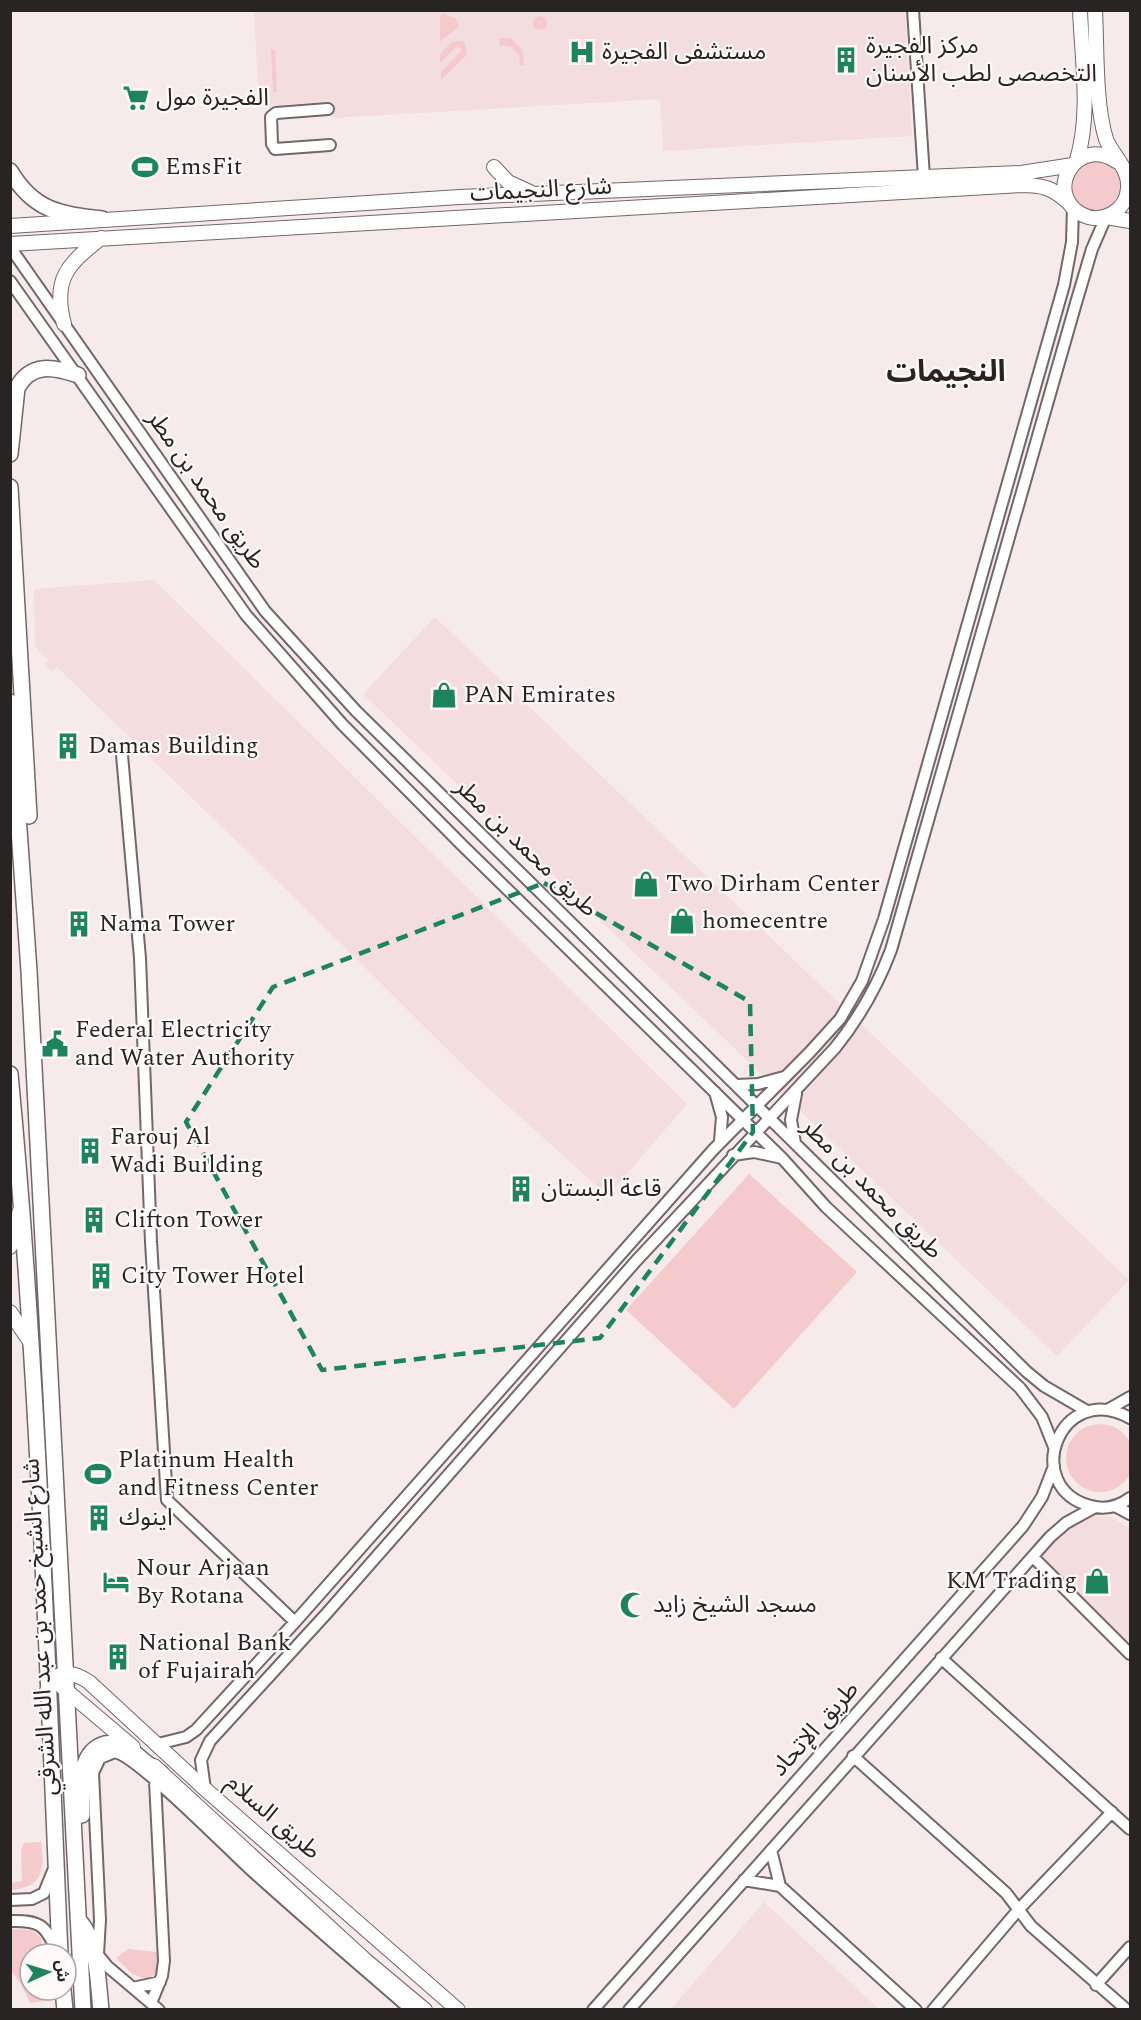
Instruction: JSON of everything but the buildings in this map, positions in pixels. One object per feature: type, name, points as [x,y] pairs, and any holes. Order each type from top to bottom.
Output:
[{"type":"highway","points":[[10,171],[24,191],[53,211],[102,219]]},
{"type":"highway","points":[[10,454],[17,388],[22,379],[42,368],[57,368],[78,375]]},
{"type":"highway","points":[[10,487],[33,899],[34,955],[29,972]]},
{"type":"highway","name":"شارع الشيخ حمد بن عبد الله الشرقي","points":[[10,702],[29,972],[64,1653],[48,1709],[59,1942]]},
{"type":"highway","name":"شارع الشيخ حمد بن عبد الله الشرقي","points":[[10,1074],[22,1199],[31,1343],[46,1664],[55,1681],[66,1689],[83,2010]]},
{"type":"highway","points":[[40,1519],[46,1542],[53,1659],[61,1661],[64,1653]]},
{"type":"highway","points":[[48,1709],[54,1702],[61,1705],[67,1823],[75,1863]]},
{"type":"highway","points":[[76,1893],[82,1850],[82,1774],[90,1754],[107,1744],[123,1745],[150,1767],[158,1777]]},
{"type":"highway","points":[[78,1920],[87,1932],[95,1952],[101,2010]]},
{"type":"main road","points":[[1080,10],[1086,116],[1084,138],[1065,186],[1071,205],[1086,216],[1131,221]]},
{"type":"main road","points":[[1095,10],[1101,115],[1107,141],[1116,161],[1125,171],[1130,186],[1124,203],[1106,217]]},
{"type":"main road","points":[[1075,163],[1088,155],[1100,154],[1116,161]]},
{"type":"main road","name":"شارع النجيمات","points":[[10,226],[535,193],[1021,173],[1075,163]]},
{"type":"main road","points":[[494,167],[516,187],[535,193]]},
{"type":"main road","name":"شارع النجيمات","points":[[10,246],[101,238],[1022,185],[1043,186],[1055,190],[1071,205]]},
{"type":"main road","points":[[64,324],[59,294],[65,273],[74,260],[101,238]]},
{"type":"main road","points":[[10,1247],[22,1199]]},
{"type":"main road","points":[[10,1312],[31,1343]]},
{"type":"main road","name":"طريق السلام","points":[[55,1681],[73,1674],[89,1682],[206,1789],[458,2010]]},
{"type":"main road","name":"طريق السلام","points":[[66,1689],[158,1777],[301,1906],[424,2010]]},
{"type":"street","points":[[913,10],[924,177]]},
{"type":"street","points":[[328,109],[276,112],[271,117],[272,144],[275,149],[330,145]]},
{"type":"street","points":[[158,1744],[186,1737],[196,1730],[295,1622],[720,1142],[787,1076],[840,1019],[862,981],[884,919],[1064,285],[1072,242],[1071,205]]},
{"type":"street","points":[[206,1789],[201,1769],[204,1751],[256,1688],[327,1613],[639,1257],[798,1088],[856,1022],[876,989],[891,950],[1092,249],[1106,217]]},
{"type":"street","name":"طريق محمد بن مطر","points":[[10,246],[265,611],[356,711],[1028,1372],[1044,1386],[1087,1411]]},
{"type":"street","name":"طريق محمد بن مطر","points":[[10,281],[246,615],[342,724],[462,845],[757,1132],[826,1207],[1020,1388],[1042,1417],[1054,1447]]},
{"type":"street","points":[[122,755],[140,958],[151,1242],[167,1500],[295,1622]]},
{"type":"street","points":[[737,1084],[758,1084],[787,1076]]},
{"type":"street","points":[[795,1143],[791,1120],[798,1088]]},
{"type":"street","points":[[715,1091],[722,1117],[720,1142]]},
{"type":"street","points":[[733,1155],[754,1152],[782,1158]]},
{"type":"street","points":[[633,1240],[642,1244],[639,1257]]},
{"type":"street","points":[[496,1395],[490,1411],[499,1415]]},
{"type":"street","points":[[1131,1397],[1109,1409],[1087,1411],[1063,1429],[1054,1447],[1054,1466],[1068,1494],[1076,1500],[1095,1507],[1114,1506],[1131,1498]]},
{"type":"street","points":[[1109,1409],[1131,1418]]},
{"type":"street","name":"طريق اﻹتحاد","points":[[593,2010],[1023,1526],[1042,1497],[1054,1466]]},
{"type":"street","points":[[1114,1506],[1131,1514]]},
{"type":"street","name":"طريق اﻹتحاد","points":[[629,2010],[1032,1557],[1062,1527],[1095,1507]]},
{"type":"street","points":[[392,1512],[400,1519],[399,1529]]},
{"type":"street","points":[[1032,1557],[1131,1654]]},
{"type":"street","points":[[941,1659],[1131,1829]]},
{"type":"street","points":[[248,1674],[245,1681],[246,1688],[256,1688]]},
{"type":"street","points":[[118,1752],[158,1777],[157,1802],[164,1962],[155,2006],[95,1952],[100,1920],[94,1767],[102,1755],[118,1752]]},
{"type":"street","points":[[854,1756],[1006,1893],[1030,1926],[1127,2010]]},
{"type":"street","points":[[933,2010],[1019,1909],[1112,1812]]},
{"type":"street","points":[[771,1850],[780,1886]]},
{"type":"street","points":[[10,1900],[32,1899],[44,1893],[49,1887],[56,1861]]},
{"type":"street","points":[[744,1880],[780,1886],[916,2010]]},
{"type":"street","points":[[301,1906],[411,2010]]},
{"type":"street","points":[[10,1921],[33,1922],[45,1927],[53,1942]]},
{"type":"street","points":[[1096,1984],[1131,1947]]},
{"type":"street","points":[[97,1982],[118,1975]]},
{"type":"street","points":[[133,1988],[160,1982]]},
{"type":"highlighted area","points":[[544,883],[750,1002],[753,1132],[600,1338],[322,1370],[186,1122],[273,987]]},
{"type":"shaded area","name":"مستشفى الفجيرة","points":[[254,11],[905,11],[912,136],[663,151],[660,99],[333,118],[332,102],[259,106]]},
{"type":"shaded area","points":[[444,14],[456,19],[459,27],[440,41],[440,16]]},
{"type":"shaded area","points":[[540,16],[545,18],[547,23],[545,28],[540,30],[535,28],[533,23],[535,18]]},
{"type":"shaded area","points":[[499,38],[511,38],[523,51],[524,65],[520,66],[519,55],[510,46],[500,46]]},
{"type":"shaded area","points":[[453,41],[464,41],[467,55],[441,80],[441,72],[461,51],[460,47],[456,47],[440,63],[440,54]]},
{"type":"shaded area","points":[[271,49],[275,49],[277,92],[273,92]]},
{"type":"shaded area","points":[[1097,160],[1107,162],[1115,168],[1121,176],[1123,186],[1121,196],[1115,204],[1107,210],[1097,212],[1087,210],[1079,204],[1073,196],[1071,186],[1073,176],[1079,168],[1087,162]]},
{"type":"shaded area","points":[[154,580],[687,1104],[608,1196],[469,1071],[57,667],[52,671],[45,664],[48,660],[35,646],[34,589]]},
{"type":"shaded area","points":[[435,617],[1129,1280],[1057,1356],[363,694]]},
{"type":"shaded area","points":[[749,1174],[857,1272],[734,1409],[626,1310]]},
{"type":"shaded area","points":[[1100,1424],[1113,1427],[1124,1434],[1131,1445],[1134,1458],[1131,1471],[1124,1482],[1113,1489],[1100,1492],[1087,1489],[1076,1482],[1069,1471],[1066,1458],[1069,1445],[1076,1434],[1087,1427]]},
{"type":"shaded area","name":"KM Trading","points":[[1097,1516],[1111,1517],[1130,1528],[1130,1646],[1040,1557],[1068,1529],[1080,1521]]},
{"type":"shaded area","points":[[41,1842],[42,1869],[40,1875],[30,1885],[11,1890],[11,1883],[22,1881],[21,1850],[24,1843]]},
{"type":"shaded area","points":[[764,1902],[879,2009],[671,2009]]},
{"type":"shaded area","points":[[10,1929],[32,1930],[41,1938],[42,1942],[18,1942],[18,1981],[11,1971]]},
{"type":"shaded area","points":[[128,1949],[157,1952],[160,1959],[157,1973],[145,1978],[130,1971],[116,1958]]},
{"type":"place","name":"مستشفى الفجيرة","points":[[582,52]]},
{"type":"place","name":"مركز الفجيرة التخصصى لطب الأسنان","points":[[846,60]]},
{"type":"place","name":"الفجيرة مول","points":[[136,98]]},
{"type":"place","name":"EmsFit","points":[[145,167]]},
{"type":"place","name":"PAN Emirates","points":[[444,695]]},
{"type":"place","name":"Damas Building","points":[[68,746]]},
{"type":"place","name":"Two Dirham Center","points":[[646,884]]},
{"type":"place","name":"homecentre","points":[[682,921]]},
{"type":"place","name":"Nama Tower","points":[[79,924]]},
{"type":"place","name":"Federal Electricity and Water Authority","points":[[55,1044]]},
{"type":"place","name":"Farouj Al Wadi Building","points":[[90,1151]]},
{"type":"place","name":"قاعة البستان","points":[[521,1189]]},
{"type":"place","name":"Clifton Tower","points":[[94,1220]]},
{"type":"place","name":"City Tower Hotel","points":[[101,1276]]},
{"type":"place","name":"Platinum Health and Fitness Center","points":[[98,1474]]},
{"type":"place","name":"اينوك","points":[[99,1518]]},
{"type":"place","name":"KM Trading","points":[[1097,1581]]},
{"type":"place","name":"Nour Arjaan By Rotana","points":[[116,1582]]},
{"type":"place","name":"مسجد الشيخ زايد","points":[[633,1605]]},
{"type":"place","name":"National Bank of Fujairah","points":[[118,1657]]},
{"type":"district","name":"النجيمات","points":[[946,372]]}]
